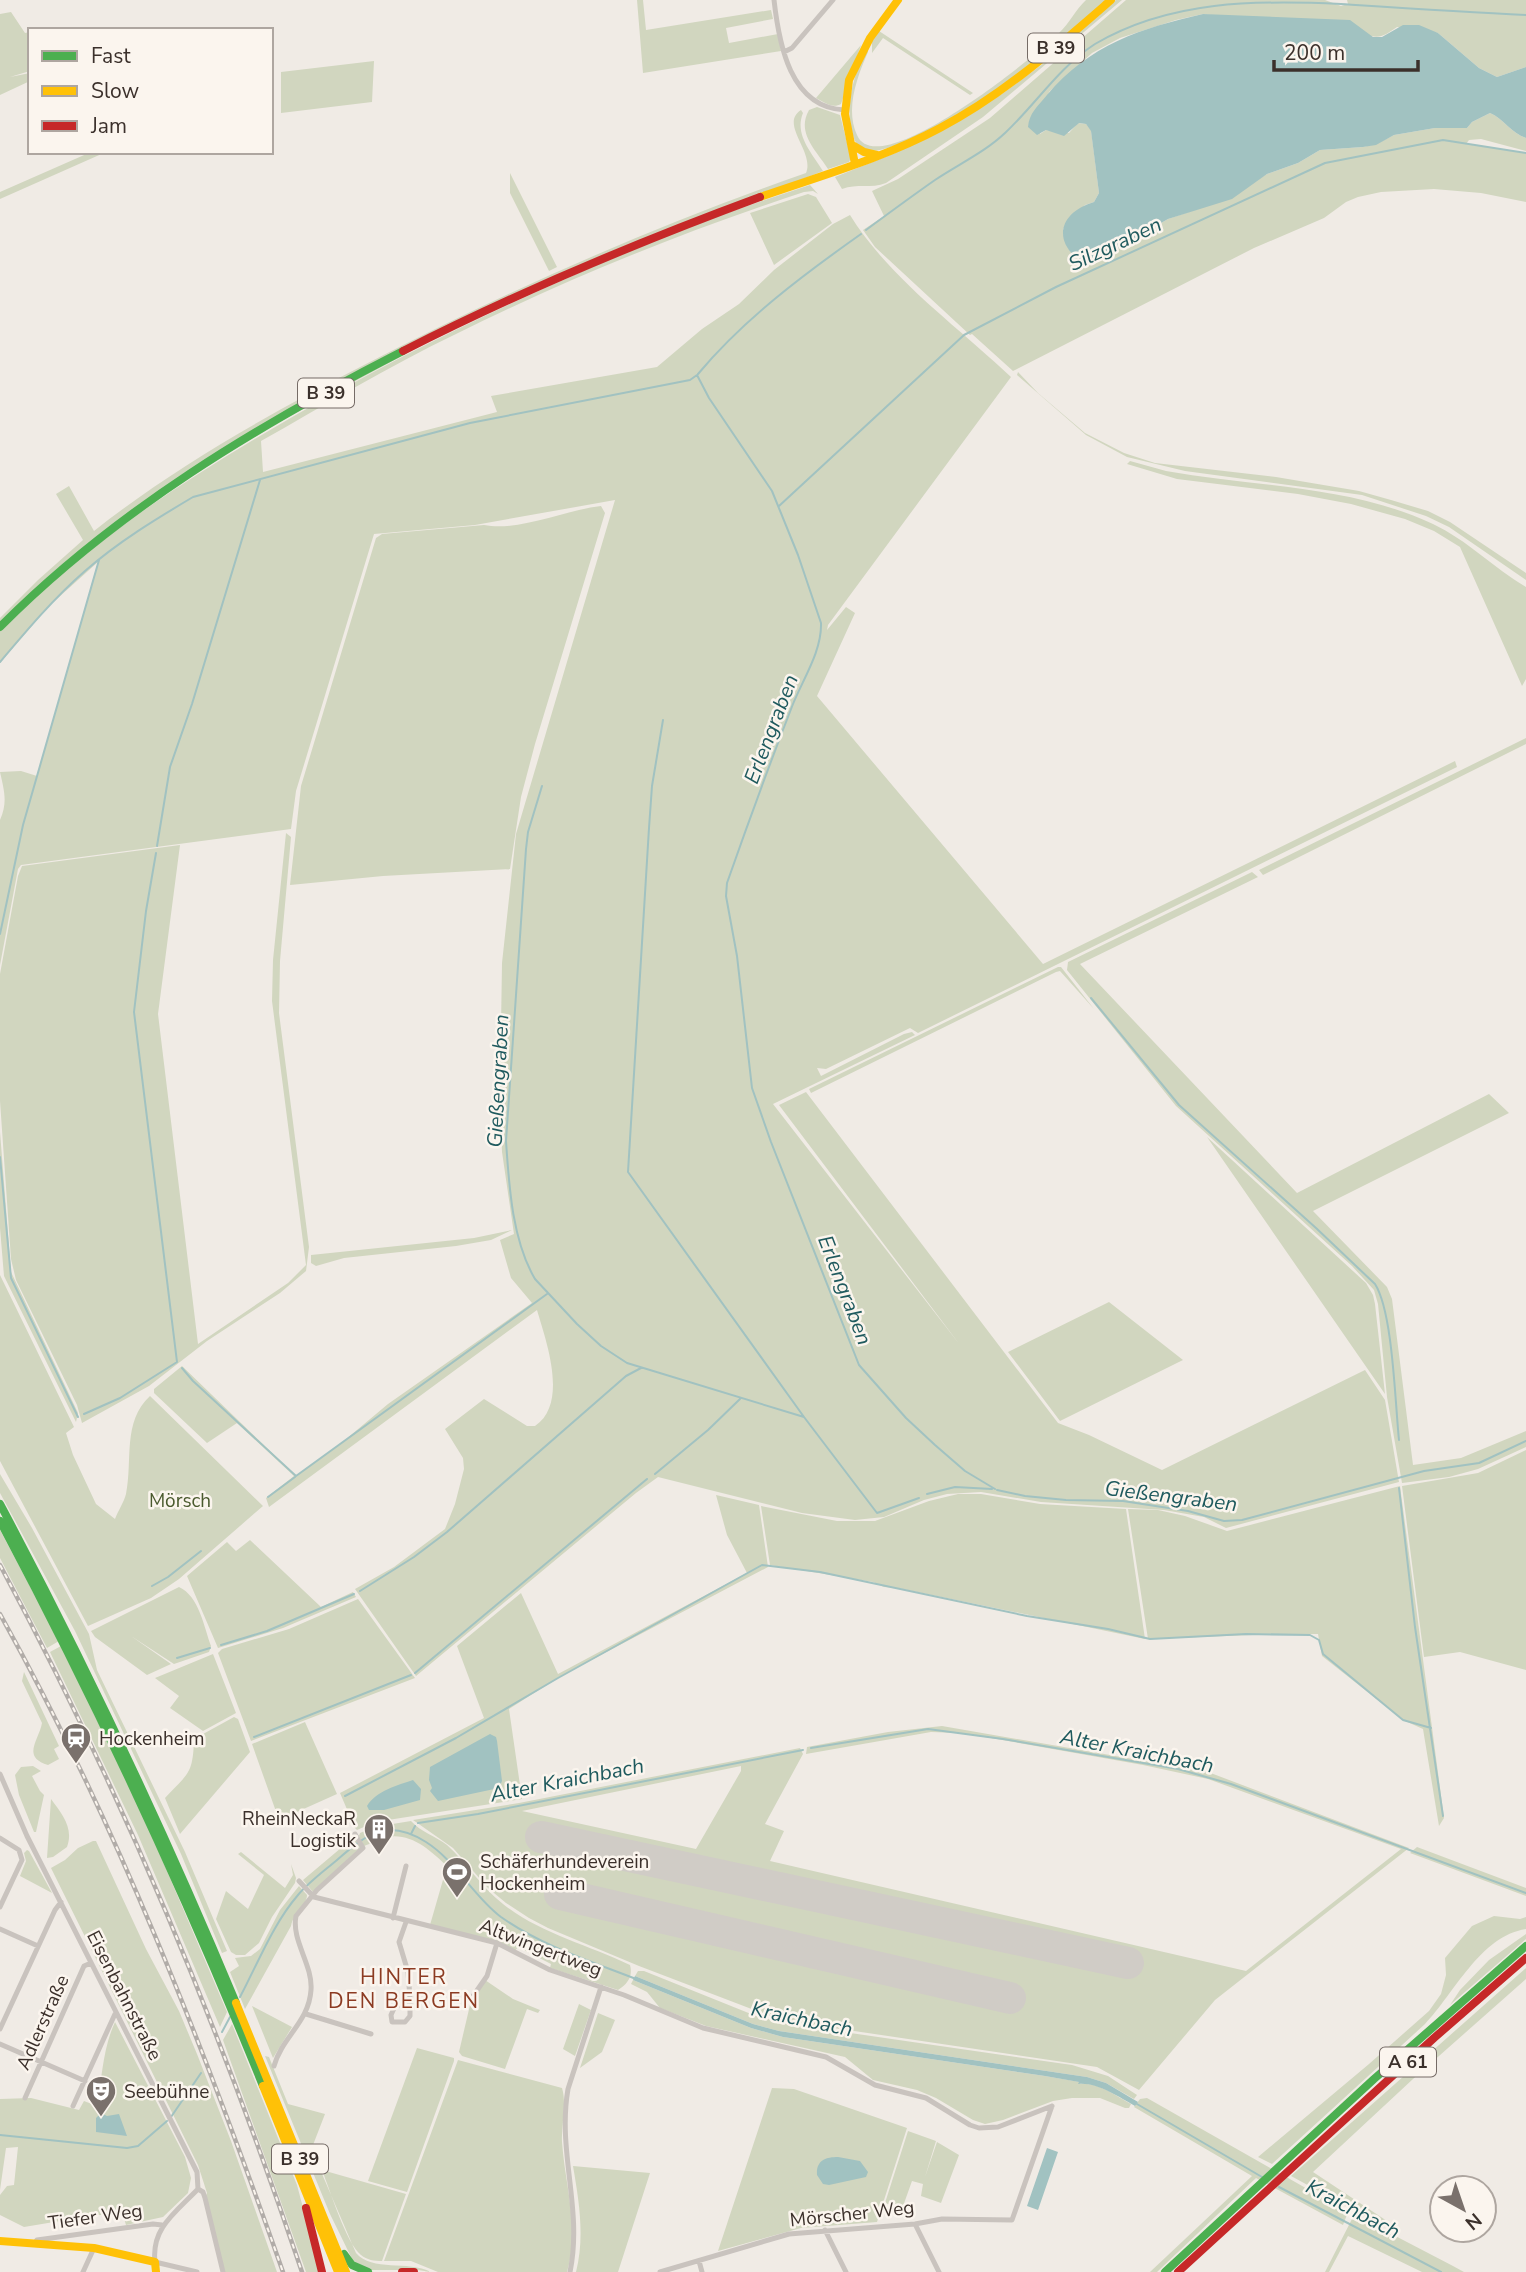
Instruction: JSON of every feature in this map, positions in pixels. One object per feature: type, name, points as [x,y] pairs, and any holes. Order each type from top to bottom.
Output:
[{"type":"main road","points":[[877,155],[860,150],[852,142],[845,110],[848,85],[865,44],[898,0]]},
{"type":"main road","name":"B 39","points":[[0,626],[59,569],[136,509],[194,470],[319,396],[528,290],[691,223],[919,139],[986,102],[1041,61],[1111,0]]},
{"type":"main road","points":[[852,142],[848,142],[855,164]]},
{"type":"main road","name":"B 39","points":[[0,1504],[53,1602],[127,1751],[183,1874],[346,2272]]},
{"type":"main road","name":"B 39","points":[[0,1521],[51,1616],[130,1776],[185,1899],[338,2272]]},
{"type":"main road","name":"A 61","points":[[1165,2272],[1282,2162],[1526,1946]]},
{"type":"main road","name":"A 61","points":[[1178,2272],[1526,1958]]},
{"type":"main road","points":[[1427,2032],[1447,2005]]},
{"type":"main road","points":[[300,2178],[322,2272]]},
{"type":"main road","points":[[326,2221],[349,2261],[368,2272]]},
{"type":"main road","points":[[0,2241],[94,2248],[155,2262],[156,2272]]},
{"type":"main road","points":[[402,2272],[414,2272]]},
{"type":"street","points":[[774,0],[791,74],[813,100],[827,108],[845,110]]},
{"type":"street","points":[[784,52],[792,48],[833,0]]},
{"type":"street","name":"Eisenbahnstraße","points":[[0,1774],[20,1823],[197,2172],[198,2189],[203,2192],[205,2198],[223,2272]]},
{"type":"street","points":[[0,1838],[19,1850],[22,1860],[0,1907]]},
{"type":"street","points":[[274,2066],[286,2040],[306,2014],[311,1981],[295,1921],[311,1895],[363,1848],[358,1838]]},
{"type":"street","points":[[393,1918],[406,1866]]},
{"type":"street","points":[[301,1882],[311,1895]]},
{"type":"street","name":"Altwingertweg","points":[[311,1895],[406,1922],[497,1943],[550,1970],[624,1995],[702,2028],[826,2057],[875,2085],[926,2098],[979,2128],[998,2127],[1052,2106],[1012,2220]]},
{"type":"street","points":[[0,2029],[61,1902]]},
{"type":"street","points":[[406,1922],[399,1942],[408,1972],[411,1998],[410,2016],[405,2022],[393,2022],[391,2015],[395,2006],[406,2003],[411,1998]]},
{"type":"street","points":[[0,1928],[38,1946]]},
{"type":"street","points":[[471,1999],[487,1976],[497,1943]]},
{"type":"street","name":"Adlerstraße","points":[[25,2098],[84,1966],[91,1962]]},
{"type":"street","points":[[570,2272],[575,2224],[565,2148],[565,2105],[601,1987]]},
{"type":"street","points":[[73,2106],[115,2014]]},
{"type":"street","points":[[306,2014],[371,2035]]},
{"type":"street","points":[[0,2043],[85,2081]]},
{"type":"street","name":"Tiefer Weg","points":[[155,2262],[156,2241],[162,2225],[198,2189]]},
{"type":"street","name":"Mörscher Weg","points":[[660,2272],[789,2234],[915,2224],[942,2219],[1012,2220]]},
{"type":"street","points":[[915,2224],[940,2272]]},
{"type":"street","name":"Tiefer Weg","points":[[35,2243],[37,2240],[126,2227],[162,2225]]},
{"type":"street","points":[[825,2230],[846,2272]]},
{"type":"street","points":[[83,2272],[94,2248]]},
{"type":"street","points":[[699,2261],[702,2272]]},
{"type":"street","points":[[155,2262],[197,2272]]},
{"type":"green space","points":[[637,0],[643,0],[646,30],[771,10],[773,19],[726,28],[729,43],[778,34],[781,51],[643,73]]},
{"type":"green space","points":[[901,0],[879,31],[973,93],[970,95],[883,38],[872,53],[872,38]]},
{"type":"green space","points":[[1086,0],[1108,0],[1023,73],[981,101],[942,124],[885,149],[867,150],[855,141],[850,123],[850,101],[854,79],[867,47],[868,52],[852,104],[854,125],[857,135],[871,146],[894,143],[958,111],[991,88],[1045,46]]},
{"type":"green space","points":[[1116,0],[1122,0],[983,117],[886,183],[842,189],[835,177],[895,153],[1002,94],[1044,63]]},
{"type":"green space","points":[[1126,0],[1325,0],[1341,6],[1348,4],[1347,0],[1526,0],[1526,67],[1497,77],[1479,68],[1438,33],[1397,27],[1385,35],[1374,37],[1365,33],[1203,14],[1120,38],[1092,53],[1049,92],[1040,134],[1046,130],[1069,133],[1078,123],[1086,124],[1091,130],[1099,193],[1094,202],[1085,205],[1063,229],[1070,250],[1082,260],[1094,262],[1168,219],[1218,202],[1267,174],[1298,163],[1320,150],[1363,147],[1394,135],[1435,128],[1467,128],[1472,122],[1490,113],[1526,138],[1526,151],[1481,139],[1469,140],[1466,144],[1526,153],[1526,202],[1481,193],[1434,189],[1381,192],[1358,197],[1324,218],[1254,248],[1013,371],[875,247],[863,230],[884,216],[872,191],[898,179],[990,118]]},
{"type":"green space","points":[[11,12],[25,33],[28,32],[28,72],[10,77],[28,73],[28,82],[0,95],[0,14]]},
{"type":"green space","points":[[861,45],[841,104],[831,105],[816,98]]},
{"type":"green space","points":[[374,61],[372,102],[281,113],[281,72]]},
{"type":"green space","points":[[817,107],[840,115],[851,158],[849,162],[828,169],[809,141],[806,118],[809,110]]},
{"type":"green space","points":[[801,110],[802,136],[823,171],[534,285],[184,473],[0,622],[0,618],[38,580],[83,540],[56,494],[69,486],[94,531],[158,484],[225,442],[364,365],[582,261],[749,193],[806,173],[806,156],[794,123],[795,116]]},
{"type":"green space","points":[[86,154],[101,154],[0,199],[0,192]]},
{"type":"green space","points":[[510,173],[557,267],[549,271],[510,193]]},
{"type":"green space","points":[[810,185],[818,194],[813,191],[804,192],[628,257],[499,313],[406,359],[261,441],[263,472],[497,412],[491,396],[657,367],[702,329],[739,304],[774,270],[833,224],[850,215],[884,260],[1011,377],[828,625],[827,630],[846,607],[855,613],[817,696],[1043,964],[1455,761],[1457,767],[918,1033],[910,1028],[826,1069],[817,1068],[821,1076],[904,1034],[912,1032],[915,1035],[773,1104],[960,1345],[779,1105],[806,1092],[1058,1423],[1162,1470],[1365,1370],[1385,1400],[1399,1482],[1226,1528],[1204,1517],[1164,1510],[1041,1502],[981,1492],[947,1494],[924,1500],[884,1517],[855,1520],[802,1513],[658,1477],[416,1676],[355,1589],[394,1567],[445,1529],[464,1469],[463,1458],[445,1429],[484,1399],[527,1426],[535,1426],[545,1416],[551,1403],[552,1371],[537,1310],[269,1507],[266,1498],[294,1476],[237,1423],[207,1443],[154,1393],[154,1389],[182,1366],[296,1476],[388,1404],[532,1303],[511,1278],[500,1240],[514,1234],[502,1152],[502,963],[516,834],[615,500],[475,525],[374,534],[296,791],[291,829],[21,865],[18,869],[0,965],[0,820],[5,802],[0,772],[21,771],[37,776],[98,562],[49,606],[0,663],[0,631],[67,569],[140,513],[215,463],[327,397],[463,326],[633,248]]},
{"type":"green space","points":[[808,194],[816,197],[832,223],[774,265],[750,213]]},
{"type":"green space","points":[[1018,372],[1085,433],[1124,453],[1155,463],[1276,477],[1359,491],[1428,511],[1450,522],[1526,573],[1526,580],[1449,527],[1426,516],[1362,495],[1185,471],[1127,457],[1086,435],[1017,375]]},
{"type":"green space","points":[[1130,461],[1166,471],[1336,494],[1401,511],[1433,524],[1526,587],[1526,679],[1522,686],[1460,547],[1434,531],[1405,519],[1351,504],[1298,494],[1177,479],[1127,464]]},
{"type":"green space","points":[[601,506],[605,513],[521,797],[510,869],[383,876],[290,885],[301,786],[376,538],[382,534],[484,525],[512,526]]},
{"type":"green space","points":[[1526,738],[1526,744],[1263,875],[1259,870]]},
{"type":"green space","points":[[286,833],[291,837],[280,961],[279,1013],[309,1247],[306,1271],[280,1293],[207,1341],[149,1386],[82,1423],[77,1405],[16,1280],[11,1259],[0,1101],[0,974],[18,876],[22,866],[180,845],[158,1014],[198,1344],[288,1283],[306,1265],[272,1001],[273,960]]},
{"type":"green space","points":[[1252,872],[1258,877],[1080,964],[1297,1193],[1489,1094],[1509,1113],[1313,1211],[1387,1287],[1392,1299],[1413,1465],[1461,1458],[1526,1431],[1526,1447],[1478,1469],[1449,1477],[1402,1483],[1387,1397],[1378,1304],[1374,1290],[1352,1266],[1176,1106],[1067,970],[1068,962]]},
{"type":"green space","points":[[1061,967],[1094,1009],[1060,971],[1056,972],[811,1093],[809,1089]]},
{"type":"green space","points":[[0,1132],[11,1272],[78,1413],[76,1422],[4,1276],[0,1228]]},
{"type":"green space","points":[[1207,1137],[1366,1283],[1375,1304],[1385,1394]]},
{"type":"green space","points":[[512,1230],[491,1240],[456,1246],[344,1258],[316,1266],[311,1263],[311,1255],[474,1238]]},
{"type":"green space","name":"Mörsch","points":[[0,1275],[74,1427],[66,1433],[73,1455],[96,1504],[115,1519],[126,1494],[130,1442],[135,1418],[150,1396],[263,1506],[179,1579],[151,1598],[88,1626],[0,1461]]},
{"type":"green space","points":[[1109,1302],[1183,1360],[1060,1421],[1008,1352]]},
{"type":"green space","points":[[1526,1450],[1526,1670],[1460,1652],[1424,1657],[1402,1486],[1478,1473]]},
{"type":"green space","points":[[0,1474],[89,1634],[97,1670],[185,1852],[227,1951],[222,1953],[181,1854],[75,1631],[0,1493]]},
{"type":"green space","points":[[1400,1486],[1444,1818],[1439,1826],[1423,1729],[1403,1720],[1322,1656],[1318,1634],[1148,1639],[1128,1509],[1158,1510],[1185,1516],[1227,1531]]},
{"type":"green space","points":[[958,1494],[981,1494],[1040,1504],[1126,1509],[1145,1639],[884,1587],[873,1582],[770,1565],[761,1506],[837,1521],[875,1521],[929,1501]]},
{"type":"green space","points":[[716,1495],[759,1505],[768,1567],[559,1677],[509,1709],[522,1799],[375,1822],[357,1830],[355,1828],[340,1793],[484,1718],[457,1646],[521,1593],[558,1674],[747,1573],[727,1535]]},
{"type":"green space","points":[[0,1530],[59,1641],[47,1648],[0,1558]]},
{"type":"green space","points":[[250,1540],[321,1607],[353,1592],[356,1597],[283,1628],[218,1648],[187,1576],[227,1542],[236,1551]]},
{"type":"green space","points":[[179,1587],[191,1597],[200,1613],[211,1646],[209,1652],[174,1664],[131,1636],[171,1664],[147,1675],[95,1637],[91,1631]]},
{"type":"green space","points":[[358,1599],[415,1678],[251,1741],[218,1653],[222,1649],[289,1629]]},
{"type":"green space","points":[[61,1646],[144,1817],[227,2012],[220,2027],[138,1835],[50,1652]]},
{"type":"green space","points":[[213,1654],[236,1713],[203,1731],[170,1708],[179,1696],[155,1678]]},
{"type":"green space","points":[[24,1672],[59,1746],[54,1749],[59,1759],[48,1765],[40,1762],[33,1753],[42,1723],[22,1681]]},
{"type":"green space","points":[[234,1717],[238,1719],[250,1752],[180,1834],[165,1798],[188,1773],[194,1739]]},
{"type":"green space","points":[[305,1722],[337,1794],[279,1820],[252,1744]]},
{"type":"green space","points":[[942,1726],[1208,1772],[1409,1848],[1215,2000],[1139,2090],[1097,2067],[780,2020],[639,1966],[529,1918],[488,1888],[453,1848],[413,1820],[519,1803],[800,1748],[803,1754],[765,1824],[784,1831],[770,1861],[1246,1971],[1401,1849],[1208,1779],[991,1738],[931,1732],[806,1754],[807,1747],[888,1732]],"holes":[[[741,1766],[741,1771],[696,1849],[522,1811]]]},
{"type":"green space","points":[[33,1766],[41,1771],[32,1776],[44,1795],[36,1832],[19,1795],[15,1775],[21,1767]]},
{"type":"green space","points":[[51,1799],[66,1822],[69,1840],[67,1847],[47,1858]]},
{"type":"green space","points":[[411,1821],[447,1845],[488,1890],[517,1914],[548,1931],[630,1965],[631,1973],[627,1982],[618,1990],[550,1968],[551,1964],[518,1947],[515,1951],[500,1942],[430,1925],[447,1866],[427,1848],[404,1837],[386,1837],[364,1846],[359,1836],[374,1827]]},
{"type":"green space","points":[[354,1837],[362,1846],[313,1892],[303,1880]]},
{"type":"green space","points":[[96,1841],[146,1949],[179,2011],[231,2141],[277,2272],[225,2272],[198,2165],[51,1868],[78,1848]]},
{"type":"green space","points":[[1417,1847],[1526,1888],[1526,1896],[1410,1853]]},
{"type":"green space","points":[[27,1850],[52,1893],[20,1876],[26,1861],[24,1853]]},
{"type":"green space","points":[[241,1852],[285,1888],[293,1875],[291,1864],[296,1878],[259,1943],[245,1955],[236,1955],[231,1952],[216,1919],[226,1891],[248,1909],[264,1875],[238,1854]]},
{"type":"green space","points":[[299,1886],[307,1895],[305,1902],[245,2009],[230,1972],[239,1966],[235,1958],[251,1956],[260,1949],[280,1910]]},
{"type":"green space","points":[[1494,1916],[1520,1919],[1526,1917],[1526,1929],[1510,1934],[1481,1954],[1425,2024],[1272,2164],[1258,2157],[1429,2011],[1441,1994],[1446,1975],[1445,1958],[1472,1926]]},
{"type":"green space","points":[[1526,1934],[1526,1939],[1450,2005],[1460,1990],[1489,1960]]},
{"type":"green space","points":[[1526,1968],[1526,1979],[1313,2172],[1387,2221],[1383,2226],[1291,2176]]},
{"type":"green space","points":[[638,1971],[644,1971],[756,2016],[788,2024],[1072,2065],[1108,2076],[1137,2095],[1134,2099],[1106,2083],[1087,2077],[779,2031],[753,2024],[635,1976]]},
{"type":"green space","points":[[485,1980],[513,1999],[540,2010],[538,2013],[527,2009],[505,2069],[462,2056],[459,2052],[470,2005]]},
{"type":"green space","points":[[633,1980],[751,2028],[783,2037],[1080,2082],[1100,2087],[1131,2104],[1129,2108],[1125,2108],[1100,2098],[1072,2098],[1053,2101],[985,2124],[917,2090],[873,2080],[845,2057],[706,2026],[660,2008],[647,1992],[631,1984]]},
{"type":"green space","points":[[579,2004],[591,2010],[575,2056],[563,2049]]},
{"type":"green space","points":[[252,2006],[292,2027],[273,2058]]},
{"type":"green space","points":[[598,2013],[615,2020],[602,2052],[580,2068]]},
{"type":"green space","points":[[115,2022],[185,2157],[191,2178],[188,2193],[163,2217],[126,2225],[123,2215],[96,2215],[24,2227],[0,2215],[0,2195],[7,2186],[14,2185],[18,2147],[6,2148],[0,2190],[0,2099],[31,2098],[79,2110],[84,2101],[97,2106],[105,2052]]},
{"type":"green space","points":[[232,2024],[297,2185],[320,2272],[306,2272],[223,2040]]},
{"type":"green space","points":[[417,2048],[454,2058],[454,2061],[407,2192],[368,2181]]},
{"type":"green space","points":[[265,2056],[269,2057],[288,2104],[325,2114],[313,2145],[313,2153],[356,2253],[371,2262],[431,2272],[370,2270],[353,2261],[330,2214]]},
{"type":"green space","points":[[458,2060],[562,2088],[562,2142],[572,2223],[571,2256],[567,2272],[438,2272],[411,2261],[384,2261]]},
{"type":"green space","points":[[772,2088],[794,2089],[907,2128],[877,2222],[801,2228],[718,2251]]},
{"type":"green space","points":[[1147,2098],[1348,2212],[1343,2225],[1256,2178],[1157,2272],[1150,2272],[1252,2176],[1134,2107],[1140,2099]]},
{"type":"green space","points":[[908,2131],[936,2141],[925,2177],[937,2142],[959,2155],[941,2203],[921,2196],[923,2184],[912,2181],[902,2209],[885,2203]]},
{"type":"green space","points":[[573,2166],[650,2173],[618,2272],[576,2272],[581,2232]]},
{"type":"green space","points":[[322,2170],[406,2194],[382,2261],[366,2258],[355,2249]]},
{"type":"green space","points":[[1357,2216],[1464,2272],[1422,2272],[1348,2236],[1329,2272],[1325,2272],[1352,2219]]},
{"type":"water","points":[[1203,14],[1350,20],[1373,37],[1382,37],[1403,25],[1419,25],[1438,33],[1479,68],[1497,77],[1526,67],[1526,138],[1490,113],[1472,122],[1467,128],[1435,128],[1394,135],[1376,145],[1320,150],[1298,163],[1267,174],[1232,199],[1168,219],[1094,262],[1082,262],[1072,254],[1063,236],[1067,220],[1082,207],[1094,202],[1099,193],[1091,131],[1086,124],[1079,123],[1064,136],[1046,130],[1037,135],[1028,127],[1032,114],[1063,78],[1098,51],[1137,33]]},
{"type":"water","points":[[490,1734],[496,1737],[497,1741],[502,1781],[499,1788],[438,1801],[430,1791],[430,1767]]},
{"type":"water","points":[[413,1780],[421,1789],[420,1800],[384,1810],[369,1810],[367,1806],[376,1796]]},
{"type":"water","points":[[635,1976],[753,2024],[779,2031],[1087,2077],[1106,2083],[1138,2102],[1135,2106],[1108,2091],[1093,2085],[1078,2084],[1079,2082],[783,2037],[751,2028],[633,1980]]},
{"type":"water","points":[[101,2113],[107,2116],[119,2114],[127,2136],[96,2132],[96,2118]]},
{"type":"water","points":[[1047,2148],[1058,2152],[1038,2210],[1027,2206]]},
{"type":"water","points":[[838,2157],[860,2161],[868,2172],[866,2177],[823,2184],[817,2175],[818,2166],[826,2159]]},
{"type":"waterway","points":[[866,230],[935,180],[997,140],[1082,53],[1124,29],[1153,19],[1214,6],[1277,2],[1526,15]]},
{"type":"waterway","name":"Silzgraben","points":[[779,506],[964,335],[1056,287],[1325,163],[1443,140],[1526,153]]},
{"type":"waterway","points":[[698,374],[754,316],[861,234]]},
{"type":"waterway","name":"Erlengraben","points":[[0,662],[52,603],[85,571],[151,522],[193,497],[470,423],[690,380],[697,375],[709,398],[772,491],[798,555],[821,623],[815,654],[784,726],[727,883],[726,896],[737,956],[752,1088],[859,1365],[906,1418],[935,1445],[965,1471],[995,1489]]},
{"type":"waterway","points":[[157,846],[170,767],[192,704],[260,480]]},
{"type":"waterway","points":[[0,934],[23,825],[99,560]]},
{"type":"waterway","points":[[663,720],[652,786],[628,1172],[804,1417]]},
{"type":"waterway","name":"Gießengraben","points":[[542,786],[528,832],[526,849],[506,1141],[510,1194],[527,1264],[535,1279],[577,1324],[601,1346],[627,1363],[804,1417],[877,1513],[919,1498]]},
{"type":"waterway","points":[[84,1414],[120,1398],[177,1362],[134,1012],[156,853]]},
{"type":"waterway","points":[[1091,998],[1179,1105],[1375,1284],[1386,1315],[1399,1440]]},
{"type":"waterway","points":[[0,1157],[11,1278],[78,1417]]},
{"type":"waterway","points":[[182,1368],[296,1476],[547,1294]]},
{"type":"waterway","points":[[360,1591],[414,1557],[447,1532],[626,1376],[641,1368]]},
{"type":"waterway","points":[[655,1474],[740,1399]]},
{"type":"waterway","name":"Gießengraben","points":[[997,1490],[1066,1500],[1123,1501],[1188,1511],[1224,1521],[1242,1520],[1424,1471],[1479,1463],[1526,1441]]},
{"type":"waterway","points":[[268,1497],[295,1477]]},
{"type":"waterway","points":[[415,1673],[647,1479]]},
{"type":"waterway","name":"Gießengraben","points":[[927,1494],[955,1487],[992,1489]]},
{"type":"waterway","points":[[1399,1488],[1415,1627],[1443,1816]]},
{"type":"waterway","points":[[152,1586],[201,1551]]},
{"type":"waterway","points":[[345,1796],[456,1738],[762,1565],[820,1572],[1150,1639],[1246,1634],[1310,1635],[1319,1640],[1323,1654],[1403,1720],[1431,1728]]},
{"type":"waterway","points":[[221,1645],[267,1631],[354,1594]]},
{"type":"waterway","points":[[177,1658],[210,1648]]},
{"type":"waterway","points":[[254,1737],[411,1675]]},
{"type":"waterway","name":"Alter Kraichbach","points":[[811,1748],[928,1729],[1178,1769],[1231,1784],[1526,1893]]},
{"type":"waterway","name":"Alter Kraichbach","points":[[418,1823],[478,1814],[803,1750]]},
{"type":"waterway","name":"Alter Kraichbach","points":[[411,1834],[415,1826]]},
{"type":"waterway","name":"Kraichbach","points":[[240,1997],[273,1931],[298,1895],[358,1842],[378,1832],[389,1830],[412,1835],[437,1850],[491,1909],[517,1927],[567,1952],[636,1979]]},
{"type":"waterway","name":"Kraichbach","points":[[222,2032],[230,2017]]},
{"type":"waterway","name":"Kraichbach","points":[[171,2117],[201,2073]]},
{"type":"waterway","name":"Kraichbach","points":[[1137,2104],[1262,2177]]},
{"type":"waterway","name":"Kraichbach","points":[[0,2135],[127,2148],[138,2146],[167,2121]]},
{"type":"waterway","name":"Kraichbach","points":[[1279,2187],[1441,2272]]},
{"type":"runway","points":[[541,1837],[1128,1963]]},
{"type":"runway","points":[[560,1894],[1010,1998]]},
{"type":"railway","points":[[0,1565],[87,1737],[166,1912],[237,2090],[302,2272]]},
{"type":"railway","points":[[0,1614],[42,1693],[120,1854],[222,2104],[283,2272]]},
{"type":"traffic: fast","points":[[0,627],[91,545],[190,473],[295,409],[403,351]]},
{"type":"traffic: fast","points":[[0,1504],[124,1751],[236,2003]]},
{"type":"traffic: fast","points":[[0,1521],[139,1800],[203,1942],[263,2086]]},
{"type":"traffic: fast","points":[[1165,2272],[1374,2079],[1526,1946]]},
{"type":"traffic: fast","points":[[344,2254],[352,2265],[368,2272]]},
{"type":"traffic: slow","points":[[855,164],[845,114],[849,80],[870,38],[898,0]]},
{"type":"traffic: slow","points":[[760,197],[874,157],[940,128],[1008,85],[1111,0]]},
{"type":"traffic: slow","points":[[854,146],[877,155]]},
{"type":"traffic: slow","points":[[236,2003],[346,2272]]},
{"type":"traffic: slow","points":[[263,2086],[338,2272]]},
{"type":"traffic: slow","points":[[0,2241],[94,2248],[155,2262],[156,2272]]},
{"type":"traffic: jam","points":[[403,351],[579,269],[760,197]]},
{"type":"traffic: jam","points":[[1178,2272],[1434,2038],[1526,1958]]},
{"type":"traffic: jam","points":[[306,2208],[322,2272]]},
{"type":"traffic: jam","points":[[402,2272],[414,2272]]},
{"type":"place","name":"Hockenheim","points":[[76,1765]]},
{"type":"place","name":"RheinNeckaR Logistik","points":[[379,1856]]},
{"type":"place","name":"Schäferhundeverein Hockenheim","points":[[457,1899]]},
{"type":"place","name":"Seebühne","points":[[101,2118]]},
{"type":"district","name":"HINTER DEN BERGEN","points":[[404,1989]]}]
